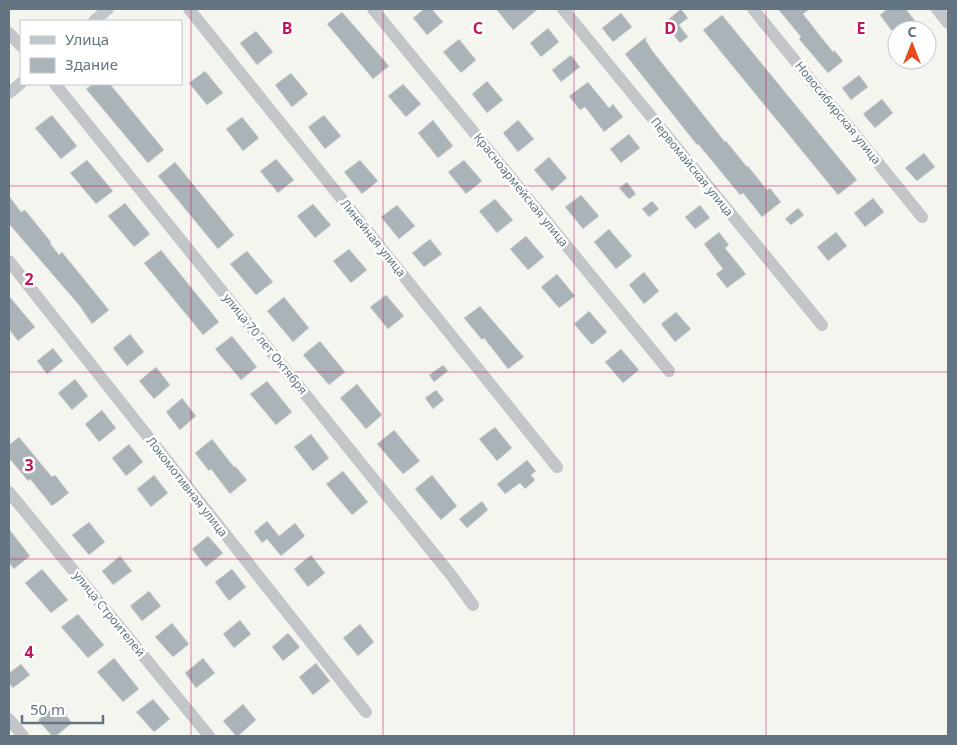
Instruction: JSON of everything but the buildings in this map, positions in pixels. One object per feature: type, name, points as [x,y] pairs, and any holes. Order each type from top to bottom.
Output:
[{"type":"street","points":[[95,20],[108,9]]},
{"type":"street","name":"Линейная улица","points":[[189,9],[557,467]]},
{"type":"street","name":"Красноармейская улица","points":[[373,9],[669,371]]},
{"type":"street","name":"Первомайская улица","points":[[563,9],[822,325]]},
{"type":"street","name":"Новосибирская улица","points":[[754,9],[922,217]]},
{"type":"street","points":[[937,9],[948,23]]},
{"type":"street","points":[[9,33],[20,45]]},
{"type":"street","points":[[9,93],[20,84]]},
{"type":"street","name":"улица 70 лет Октября","points":[[56,85],[451,575],[473,605]]},
{"type":"street","name":"Локомотивная улица","points":[[9,261],[366,712]]},
{"type":"street","name":"улица Строителей","points":[[9,492],[209,736]]},
{"type":"street","points":[[9,719],[24,736]]}]
